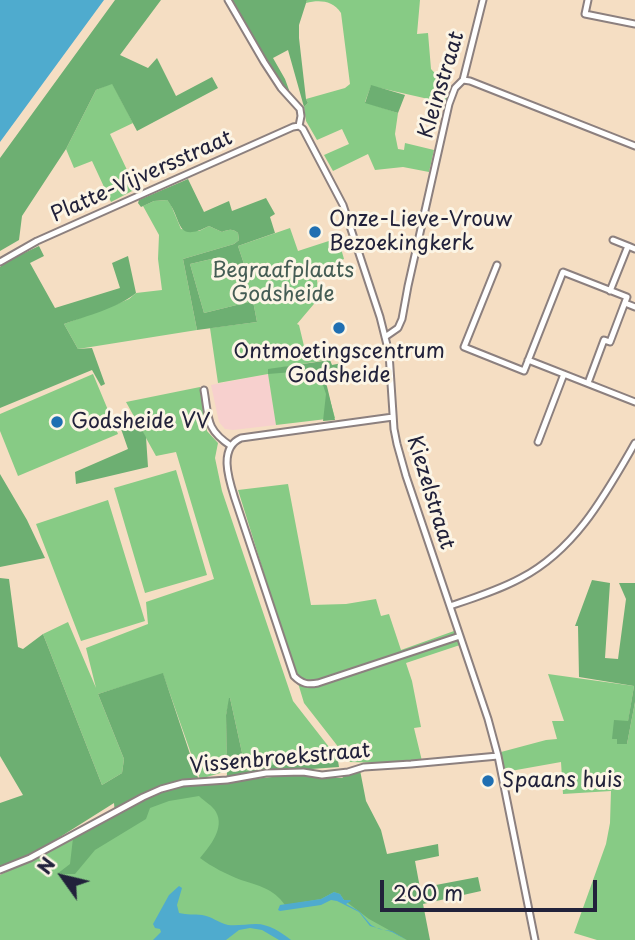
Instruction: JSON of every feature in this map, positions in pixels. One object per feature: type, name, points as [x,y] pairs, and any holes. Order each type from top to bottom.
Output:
[{"type":"street","name":"Kiezelstraat","points":[[228,0],[281,88],[297,104],[301,116],[299,127],[303,129],[343,205],[374,298],[389,353],[397,444],[488,719],[535,940]]},
{"type":"street","name":"Kleinstraat","points":[[386,337],[398,328],[402,319],[449,104],[455,88],[463,80],[484,0]]},
{"type":"street","points":[[588,0],[585,14],[635,24]]},
{"type":"street","points":[[463,80],[635,146]]},
{"type":"street","name":"Platte-Vijversstraat","points":[[0,262],[37,242],[293,127],[299,127]]},
{"type":"street","points":[[613,240],[635,249]]},
{"type":"street","points":[[610,291],[628,246]]},
{"type":"street","points":[[497,265],[464,347],[524,371],[563,272],[627,297],[610,342],[604,340],[587,383]]},
{"type":"street","points":[[625,303],[635,307]]},
{"type":"street","points":[[528,360],[635,402]]},
{"type":"street","points":[[538,442],[564,374]]},
{"type":"street","points":[[204,390],[210,426],[231,446]]},
{"type":"street","points":[[393,417],[235,441],[228,456],[234,499],[294,676],[300,682],[312,685],[460,636]]},
{"type":"street","points":[[450,606],[523,578],[557,554],[591,517],[635,443]]},
{"type":"street","name":"Vissenbroekstraat","points":[[0,870],[30,858],[143,797],[183,783],[227,780],[266,773],[303,772],[322,775],[364,767],[498,756]]},
{"type":"shaded area","points":[[268,374],[276,425],[225,429],[219,422],[211,385]]},
{"type":"green space","points":[[115,0],[161,0],[120,55],[148,68],[157,58],[176,96],[212,77],[218,88],[137,131],[112,84],[96,90],[66,149],[22,216],[19,240],[0,251],[0,158]]},
{"type":"green space","points":[[231,0],[307,0],[299,25],[308,103],[304,107],[288,50],[273,58],[285,79],[288,91],[259,50]]},
{"type":"green space","points":[[307,0],[420,0],[417,34],[428,33],[431,69],[444,83],[442,94],[448,97],[446,103],[371,86],[365,102],[398,113],[395,134],[398,149],[404,150],[405,143],[434,150],[429,172],[403,167],[375,170],[368,154],[333,171],[324,155],[349,144],[342,129],[317,140],[306,121],[304,107],[308,103],[306,99],[345,88],[350,84],[341,13],[329,3],[306,3]]},
{"type":"green space","points":[[112,83],[133,123],[110,134],[136,189],[111,202],[92,161],[74,168],[66,149],[96,90]]},
{"type":"green space","points":[[371,85],[405,95],[398,113],[365,103]]},
{"type":"green space","points":[[188,179],[204,212],[229,201],[232,211],[266,198],[275,214],[270,217],[275,233],[238,246],[244,264],[224,271],[220,257],[190,264],[204,313],[253,301],[257,322],[197,330],[183,259],[234,244],[239,240],[238,233],[232,230],[222,232],[209,226],[198,231],[185,231],[167,200],[154,201],[141,207],[138,203],[139,200]]},
{"type":"green space","points":[[167,200],[181,229],[199,231],[209,226],[222,232],[232,230],[238,233],[239,240],[234,244],[183,259],[197,330],[78,349],[64,324],[129,299],[136,293],[162,290],[158,259],[159,235],[143,206],[154,201]]},
{"type":"green space","name":"Begraafplaats Godsheide","points":[[290,228],[298,251],[338,238],[344,259],[335,263],[341,274],[317,280],[319,298],[297,324],[304,346],[321,344],[325,360],[268,370],[318,369],[325,382],[335,418],[276,425],[268,374],[218,383],[210,328],[257,322],[253,301],[204,313],[190,264],[220,257],[244,264],[238,246]]},
{"type":"green space","points":[[39,246],[44,256],[30,263],[55,308],[120,288],[112,263],[128,256],[136,293],[111,307],[64,324],[78,349],[92,348],[105,384],[101,386],[92,370],[0,408],[0,267]]},
{"type":"green space","points":[[330,360],[332,365],[342,363],[343,379],[326,382],[335,420],[323,421],[326,394],[318,370],[268,374],[268,369]]},
{"type":"green space","name":"Godsheide VV","points":[[93,374],[118,434],[18,476],[0,431],[0,414]]},
{"type":"green space","points":[[200,387],[207,431],[218,443],[215,458],[222,491],[293,701],[338,761],[315,756],[246,771],[230,698],[226,715],[227,771],[200,779],[163,674],[98,694],[124,759],[122,773],[102,785],[43,634],[68,622],[96,688],[86,648],[148,624],[146,602],[214,579],[176,452],[156,456],[126,402]]},
{"type":"green space","points":[[134,416],[146,437],[148,467],[76,484],[75,472],[128,449],[120,426]]},
{"type":"green space","points":[[176,470],[207,575],[145,593],[114,488]]},
{"type":"green space","points":[[0,474],[27,520],[45,558],[0,567]]},
{"type":"green space","points":[[288,484],[311,605],[346,604],[376,599],[381,616],[389,614],[401,650],[454,631],[460,645],[406,663],[421,727],[414,728],[422,761],[350,762],[304,703],[238,490]]},
{"type":"green space","points":[[108,500],[145,621],[81,641],[36,524]]},
{"type":"green space","points":[[0,578],[9,579],[18,647],[23,649],[43,634],[102,785],[122,773],[124,759],[98,694],[163,673],[200,784],[303,774],[342,778],[359,765],[366,801],[381,830],[387,854],[438,844],[439,856],[415,861],[420,888],[478,877],[481,891],[423,904],[430,940],[407,940],[369,919],[334,892],[321,899],[285,905],[271,891],[230,875],[200,858],[215,836],[219,824],[215,810],[199,796],[169,801],[150,808],[146,819],[95,850],[75,874],[57,874],[70,864],[73,838],[115,816],[114,803],[41,849],[0,867],[0,803],[23,795],[0,756]]},
{"type":"green space","points":[[592,580],[610,583],[605,658],[618,659],[626,599],[619,583],[635,583],[635,702],[627,744],[617,744],[617,739],[612,739],[614,720],[628,721],[634,686],[579,677],[578,626],[575,626]]},
{"type":"green space","points":[[548,674],[634,686],[628,722],[612,739],[627,744],[635,702],[635,940],[597,940],[574,933],[606,844],[611,791],[563,794],[561,762],[505,772],[501,752],[557,739],[552,721],[564,721]]},
{"type":"green space","points":[[229,698],[246,771],[315,755],[338,761],[339,767],[227,778],[226,715]]},
{"type":"green space","points":[[221,784],[410,940],[0,940],[0,875],[147,798]]},
{"type":"water","points":[[0,0],[104,0],[0,142]]},
{"type":"water","points":[[179,886],[182,888],[177,905],[179,913],[205,916],[228,925],[266,925],[291,940],[279,940],[262,930],[250,928],[239,930],[226,940],[153,940],[161,932],[153,924],[169,895]]},
{"type":"water","points":[[334,892],[340,894],[344,900],[350,900],[346,904],[359,911],[377,928],[370,926],[359,912],[337,901],[278,910],[280,905],[321,899]]},
{"type":"place","name":"Onze-Lieve-Vrouw Bezoekingkerk","points":[[315,232]]},
{"type":"place","name":"Ontmoetingscentrum Godsheide","points":[[339,328]]},
{"type":"place","name":"Godsheide VV","points":[[57,422]]},
{"type":"place","name":"Spaans huis","points":[[488,781]]}]
